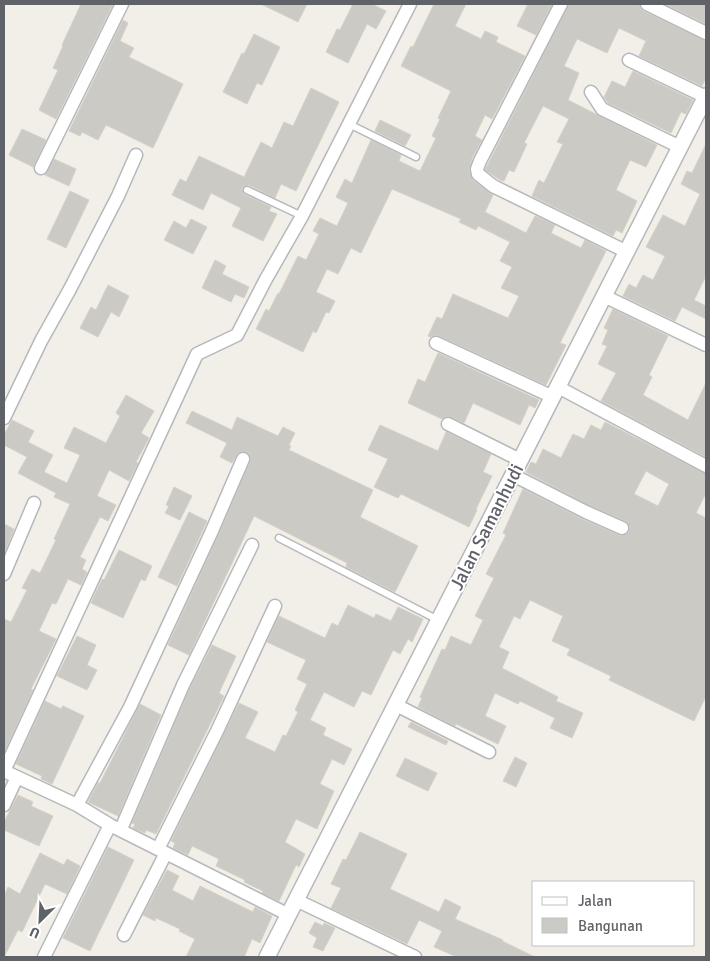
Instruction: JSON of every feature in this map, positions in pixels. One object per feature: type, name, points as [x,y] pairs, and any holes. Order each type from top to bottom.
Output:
[{"type":"street","points":[[41,168],[122,4]]},
{"type":"street","points":[[288,915],[77,805],[4,771],[197,354],[237,335],[302,216],[410,4]]},
{"type":"street","points":[[561,4],[480,161],[477,169],[478,174],[493,186],[627,252]]},
{"type":"street","points":[[647,4],[706,33]]},
{"type":"street","points":[[629,60],[706,96]]},
{"type":"street","points":[[591,92],[602,109],[680,147]]},
{"type":"street","name":"Jalan Samanhudi","points":[[267,957],[706,96]]},
{"type":"street","points":[[4,418],[41,342],[118,196],[136,155]]},
{"type":"street","points":[[604,296],[706,345]]},
{"type":"street","points":[[436,343],[555,392],[706,466]]},
{"type":"street","points":[[448,424],[520,460]]},
{"type":"street","points":[[77,805],[130,707],[211,533],[243,459]]},
{"type":"street","points":[[513,475],[622,528]]},
{"type":"street","points":[[4,574],[34,503]]},
{"type":"street","points":[[44,957],[116,827],[182,685],[252,545]]},
{"type":"street","points":[[124,935],[275,606]]},
{"type":"street","points":[[396,705],[488,752]]},
{"type":"street","points":[[4,805],[17,777]]},
{"type":"street","points":[[296,900],[415,957]]},
{"type":"lane","points":[[349,124],[416,158]]},
{"type":"lane","points":[[247,190],[302,216]]},
{"type":"lane","points":[[279,538],[439,620]]},
{"type":"building","points":[[81,4],[113,4],[56,119],[39,110],[58,70],[53,68]]},
{"type":"building","points":[[261,4],[307,4],[298,22]]},
{"type":"building","points":[[353,4],[372,4],[386,11],[376,29],[367,24],[348,63],[326,52],[337,29],[340,30]]},
{"type":"building","points":[[434,4],[466,4],[455,26],[481,39],[485,31],[498,37],[496,42],[525,56],[492,119],[485,115],[475,136],[482,140],[472,158],[469,171],[473,180],[493,195],[485,212],[526,233],[535,216],[555,225],[551,233],[581,248],[585,240],[606,251],[560,343],[566,345],[546,385],[439,336],[428,336],[437,317],[442,319],[453,294],[508,318],[519,296],[501,288],[512,267],[500,261],[510,242],[478,226],[476,230],[459,222],[461,219],[392,189],[361,253],[351,248],[338,274],[327,269],[316,292],[335,301],[329,313],[326,312],[316,333],[313,331],[303,352],[256,329],[266,309],[269,311],[279,294],[298,256],[306,260],[319,234],[313,231],[320,218],[337,226],[348,203],[336,197],[345,179],[352,183],[371,140],[401,155],[399,161],[420,171],[436,138],[432,136],[451,91],[401,66],[411,46],[413,47]]},
{"type":"building","points":[[528,4],[552,4],[536,35],[517,26]]},
{"type":"building","points":[[569,4],[639,4],[643,11],[706,41],[706,78],[702,86],[639,56],[646,41],[619,28],[607,53],[577,39],[564,66],[579,73],[568,100],[657,145],[646,167],[630,160],[616,190],[637,201],[622,233],[616,230],[613,236],[532,196],[539,180],[544,183],[563,144],[557,142],[569,119],[543,106],[524,143],[527,144],[514,172],[509,170],[504,181],[485,170]]},
{"type":"building","points":[[665,4],[706,4],[706,24]]},
{"type":"building","points":[[123,20],[128,23],[120,41],[134,48],[129,57],[183,84],[153,148],[106,125],[98,140],[82,132],[80,136],[69,131]]},
{"type":"building","points":[[254,34],[280,47],[262,85],[257,83],[247,104],[223,92],[242,53],[244,54]]},
{"type":"building","points":[[633,71],[693,100],[686,114],[681,112],[671,133],[608,103],[604,97],[612,81],[625,87]]},
{"type":"building","points":[[311,88],[339,102],[296,191],[281,184],[275,198],[249,185],[242,188],[244,194],[271,207],[269,211],[277,214],[263,241],[232,226],[241,208],[211,193],[203,210],[172,195],[180,179],[186,182],[199,156],[244,177],[261,142],[272,148],[284,122],[293,126]]},
{"type":"building","points":[[380,120],[411,135],[405,146],[375,131]]},
{"type":"building","points":[[22,129],[46,140],[33,167],[9,155]]},
{"type":"building","points":[[706,144],[706,276],[694,300],[706,306],[706,319],[682,307],[675,321],[623,296],[629,284],[636,288],[643,275],[653,280],[665,256],[646,247],[663,215],[685,226],[700,194],[681,184],[687,171],[692,173]]},
{"type":"building","points":[[54,159],[76,169],[69,186],[45,175]]},
{"type":"building","points":[[70,191],[89,200],[66,248],[47,239]]},
{"type":"building","points":[[191,219],[207,227],[193,254],[164,240],[174,221],[186,228]]},
{"type":"building","points":[[215,260],[226,266],[222,274],[249,287],[244,298],[235,294],[231,302],[202,288]]},
{"type":"building","points":[[108,285],[129,296],[119,317],[111,312],[98,337],[80,328],[91,307],[96,310]]},
{"type":"building","points":[[613,309],[668,336],[649,375],[652,377],[643,395],[688,420],[706,383],[706,457],[601,401],[616,373],[598,364],[607,346],[602,344],[608,330],[604,328]]},
{"type":"building","points":[[438,353],[539,400],[535,408],[529,405],[520,425],[473,403],[464,423],[448,416],[442,419],[408,403],[418,379],[425,382]]},
{"type":"building","points":[[126,395],[154,411],[141,433],[149,438],[136,462],[138,463],[129,481],[109,470],[97,496],[116,505],[108,521],[100,517],[80,557],[86,560],[82,569],[87,572],[81,585],[68,579],[56,604],[52,603],[39,631],[56,639],[31,689],[33,690],[4,752],[4,619],[11,622],[27,590],[22,588],[32,569],[40,573],[56,540],[54,539],[70,504],[54,497],[56,493],[18,473],[27,457],[4,445],[4,435],[12,420],[34,431],[28,442],[53,455],[44,472],[67,483],[80,455],[64,448],[74,427],[106,443],[120,416],[116,413]]},
{"type":"building","points":[[192,411],[232,430],[237,417],[278,436],[283,427],[295,433],[289,445],[291,446],[289,450],[373,490],[360,517],[418,546],[395,592],[346,567],[347,563],[254,516],[189,655],[168,645],[251,459],[249,454],[243,451],[238,453],[232,463],[220,457],[227,443],[186,423]]},
{"type":"building","points":[[605,422],[706,474],[706,493],[696,513],[706,518],[706,696],[694,721],[609,680],[611,676],[567,655],[570,649],[552,641],[563,616],[530,600],[520,619],[514,616],[499,647],[509,652],[502,668],[558,697],[556,701],[583,713],[572,738],[550,728],[555,718],[520,701],[518,704],[495,693],[485,716],[506,726],[498,744],[456,724],[455,726],[418,707],[422,698],[420,697],[442,649],[445,650],[451,636],[471,645],[483,620],[475,616],[494,578],[486,574],[506,535],[503,533],[523,489],[582,519],[619,535],[623,536],[629,532],[630,527],[625,521],[589,505],[526,472],[531,462],[536,464],[543,449],[561,458],[573,434],[584,439],[591,425],[601,430]],"holes":[[[646,471],[669,484],[658,506],[634,494]]]},
{"type":"building","points":[[380,425],[438,451],[446,432],[491,454],[483,472],[492,476],[469,527],[401,494],[398,498],[374,487],[388,459],[368,450]]},
{"type":"building","points":[[174,487],[192,496],[180,520],[165,513],[169,506],[166,505]]},
{"type":"building","points":[[189,512],[207,521],[177,586],[158,577]]},
{"type":"building","points":[[4,524],[14,529],[4,554]]},
{"type":"building","points":[[119,550],[152,566],[145,581],[141,579],[123,618],[91,603]]},
{"type":"building","points":[[348,605],[374,618],[376,614],[391,621],[398,607],[423,619],[412,642],[408,639],[400,654],[393,650],[371,695],[362,691],[354,707],[324,692],[310,720],[326,728],[323,735],[352,749],[344,765],[332,759],[320,784],[334,791],[317,829],[296,819],[285,842],[305,854],[299,867],[296,865],[279,901],[244,882],[245,880],[216,866],[219,859],[192,846],[188,855],[173,848],[175,843],[171,841],[239,703],[258,712],[245,738],[275,752],[283,735],[286,736],[298,712],[295,710],[307,684],[297,679],[306,660],[267,642],[279,616],[325,638],[332,623],[338,626]]},
{"type":"building","points":[[77,636],[96,645],[87,665],[97,670],[87,690],[57,676]]},
{"type":"building","points":[[212,645],[236,656],[219,693],[224,696],[156,834],[146,830],[145,833],[133,828],[135,824],[132,823],[190,688]]},
{"type":"building","points":[[45,701],[61,709],[63,706],[84,716],[52,784],[41,779],[42,776],[16,764]]},
{"type":"building","points":[[140,704],[161,715],[118,816],[88,802],[98,783],[100,783]]},
{"type":"building","points":[[411,722],[448,741],[446,745],[408,727]]},
{"type":"building","points":[[515,757],[527,763],[516,787],[503,781]]},
{"type":"building","points":[[405,758],[437,773],[428,791],[396,776]]},
{"type":"building","points":[[18,795],[33,802],[31,806],[53,816],[39,846],[4,830],[4,822]]},
{"type":"building","points":[[360,832],[407,854],[390,889],[439,912],[445,899],[461,907],[455,919],[503,940],[535,957],[457,957],[434,947],[442,931],[419,920],[407,944],[331,908],[341,888],[331,884],[343,859],[346,860]]},
{"type":"building","points":[[108,847],[134,860],[90,951],[63,938]]},
{"type":"building","points":[[40,853],[64,865],[67,859],[80,866],[67,894],[45,884],[22,932],[18,930],[4,957],[4,896],[8,887],[20,894]]},
{"type":"building","points":[[167,870],[179,876],[172,890],[193,901],[200,886],[253,912],[255,907],[272,916],[260,943],[252,939],[244,957],[186,957],[195,939],[179,931],[180,929],[156,918],[155,921],[143,915]]},
{"type":"building","points":[[315,922],[323,926],[324,923],[335,928],[323,951],[313,947],[317,938],[309,933]]}]
